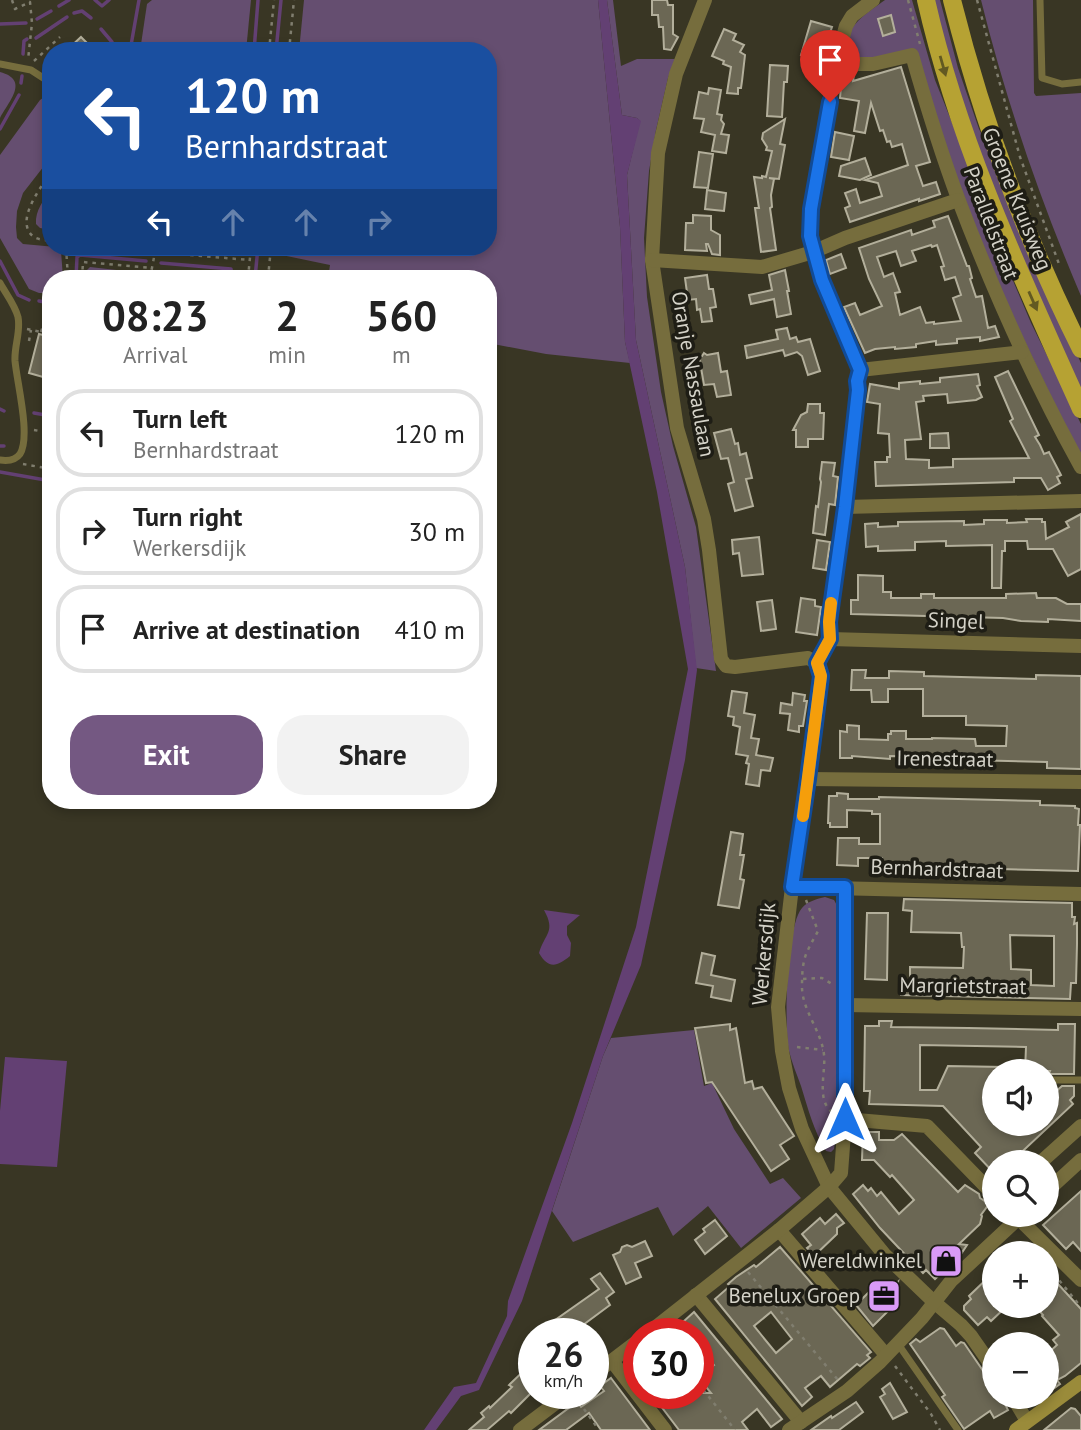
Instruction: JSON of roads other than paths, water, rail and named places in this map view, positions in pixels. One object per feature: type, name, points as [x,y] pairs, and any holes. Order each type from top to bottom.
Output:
[{"type":"main road","name":"Groene Kruisweg","points":[[926,0],[952,96],[1002,230],[1081,409]]},
{"type":"main road","name":"Groene Kruisweg","points":[[952,0],[996,148],[1057,300],[1081,349]]},
{"type":"street","name":"Oranje Nassaulaan","points":[[705,0],[676,74],[659,153],[652,260],[677,428],[704,519],[721,659],[726,666],[735,667],[808,659],[817,663]]},
{"type":"street","points":[[817,663],[830,639],[829,622],[860,370],[813,252],[810,236],[811,209],[830,102],[831,76],[837,64],[846,26],[852,16],[873,0]]},
{"type":"street","name":"Parallelstraat","points":[[837,64],[873,64],[912,55],[958,200],[988,274],[1022,352],[1081,467]]},
{"type":"street","points":[[652,260],[762,267],[813,252],[845,238],[958,200]]},
{"type":"street","points":[[860,370],[1022,352]]},
{"type":"street","points":[[845,507],[1081,501]]},
{"type":"street","name":"Singel","points":[[830,639],[1081,646]]},
{"type":"street","name":"Werkersdijk","points":[[817,663],[821,676],[797,887],[778,1007],[789,1088],[802,1129],[829,1187],[884,1254],[966,1330],[982,1352]]},
{"type":"street","name":"Irenestraat","points":[[808,779],[1081,782]]},
{"type":"street","name":"Bernhardstraat","points":[[797,887],[1081,894]]},
{"type":"street","points":[[667,1318],[779,1230],[829,1187],[841,1173],[844,1117],[845,887]]},
{"type":"street","name":"Margrietstraat","points":[[845,1005],[1081,1009]]},
{"type":"street","points":[[844,1117],[927,1126],[982,1183]]},
{"type":"street","points":[[1054,1150],[1081,1126]]},
{"type":"street","points":[[1059,1180],[1081,1160]]},
{"type":"street","points":[[696,1295],[795,1426],[847,1391],[883,1359],[922,1318],[951,1281],[1007,1227]]},
{"type":"street","points":[[1030,1227],[1081,1280]]},
{"type":"street","points":[[779,1230],[883,1359]]},
{"type":"street","points":[[609,1363],[623,1352]]},
{"type":"street","points":[[612,1361],[665,1430]]},
{"type":"street","points":[[1022,1425],[1081,1382]]},
{"type":"street","points":[[520,1430],[549,1409]]},
{"type":"lane","points":[[1040,0],[1042,78],[1062,84],[1081,82]]},
{"type":"lane","points":[[0,64],[31,70],[42,77]]},
{"type":"lane","points":[[0,283],[16,312],[18,327],[15,360],[23,428],[20,453],[16,458],[0,460]]},
{"type":"lane","points":[[1059,1080],[1081,1080]]},
{"type":"lane","points":[[897,1344],[958,1430]]},
{"type":"waterway","points":[[59,6],[69,0]]},
{"type":"waterway","points":[[95,0],[102,6],[109,0]]},
{"type":"waterway","points":[[132,42],[139,0]]},
{"type":"waterway","points":[[255,42],[258,0]]},
{"type":"waterway","points":[[277,42],[281,0]]},
{"type":"waterway","points":[[37,19],[51,11]]},
{"type":"waterway","points":[[74,13],[82,11],[91,18]]},
{"type":"waterway","points":[[36,38],[67,17]]},
{"type":"waterway","points":[[0,24],[26,23]]},
{"type":"waterway","points":[[101,29],[112,42]]},
{"type":"waterway","points":[[23,54],[24,41],[27,39]]},
{"type":"waterway","points":[[21,83],[22,76]]},
{"type":"waterway","points":[[0,129],[19,95]]},
{"type":"waterway","points":[[76,270],[78,256]]},
{"type":"waterway","points":[[91,256],[146,261]]},
{"type":"waterway","points":[[256,270],[257,256]]},
{"type":"waterway","points":[[0,261],[18,295],[29,300]]},
{"type":"waterway","points":[[161,263],[231,270]]},
{"type":"waterway","points":[[0,409],[4,411]]},
{"type":"waterway","points":[[34,413],[42,414]]},
{"type":"waterway","points":[[0,472],[42,479]]},
{"type":"place","name":"Wereldwinkel","points":[[946,1261]]},
{"type":"place","name":"Benelux Groep","points":[[884,1296]]}]
